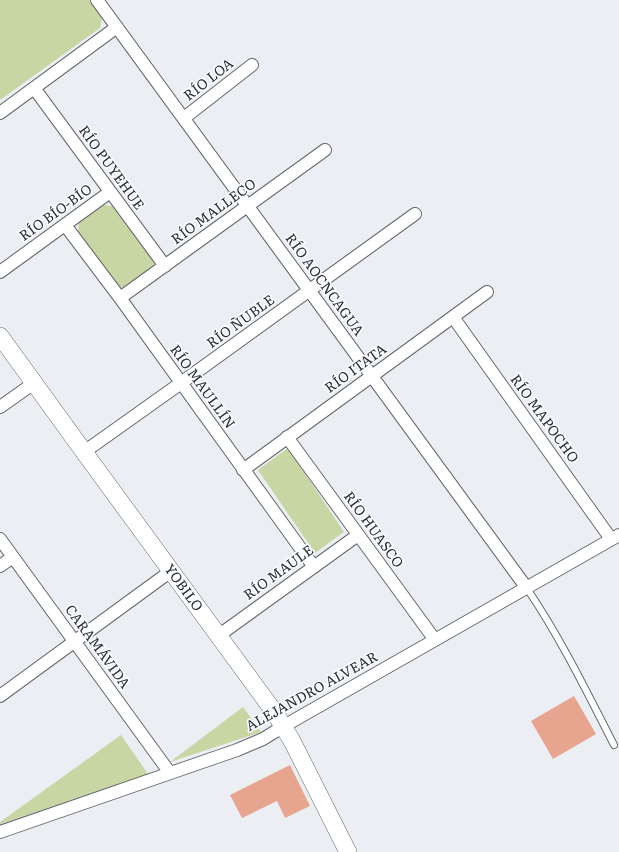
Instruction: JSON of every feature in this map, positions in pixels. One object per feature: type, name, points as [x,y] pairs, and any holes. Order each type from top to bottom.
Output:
[{"type":"main road","name":"YOBILO","points":[[0,336],[284,726],[348,852]]},
{"type":"street","name":"RÍO AOCNCAGUA","points":[[97,0],[526,588]]},
{"type":"street","points":[[0,113],[117,27]]},
{"type":"street","name":"RÍO LOA","points":[[184,118],[252,65]]},
{"type":"street","name":"RÍO PUYEHUE","points":[[34,88],[165,266]]},
{"type":"street","name":"RÍO MALLECO","points":[[120,298],[325,150]]},
{"type":"street","name":"RÍO BÍO-BÍO","points":[[0,272],[110,192]]},
{"type":"street","name":"RÍO ÑUBLE","points":[[84,452],[414,214]]},
{"type":"street","name":"RÍO MAULLÍN","points":[[65,225],[120,298],[314,567]]},
{"type":"street","name":"RÍO ITATA","points":[[244,470],[287,437],[487,292]]},
{"type":"street","name":"RÍO MAPOCHO","points":[[453,317],[615,537]]},
{"type":"street","points":[[0,407],[34,382]]},
{"type":"street","name":"RÍO HUASCO","points":[[287,437],[435,640]]},
{"type":"street","name":"RÍO MAULE","points":[[218,636],[358,535]]},
{"type":"street","name":"ALEJANDRO ALVEAR","points":[[0,832],[259,741],[615,537]]},
{"type":"street","name":"CARAMÁVIDA","points":[[0,539],[170,773]]},
{"type":"street","points":[[0,566],[13,557]]},
{"type":"street","points":[[0,696],[171,571]]},
{"type":"lane","points":[[526,588],[541,609],[614,745]]},
{"type":"green space","points":[[0,0],[89,0],[102,18],[100,28],[0,100]]},
{"type":"green space","points":[[104,205],[113,206],[154,260],[153,269],[125,288],[118,287],[78,232],[79,222]]},
{"type":"green space","points":[[288,448],[344,532],[315,553],[258,470]]},
{"type":"green space","points":[[243,707],[261,732],[170,762]]},
{"type":"green space","points":[[121,735],[148,774],[0,824],[0,822]]},
{"type":"building","points":[[574,696],[596,734],[553,759],[531,721]]},
{"type":"building","points":[[290,765],[310,806],[285,818],[277,801],[242,818],[230,795]]}]
